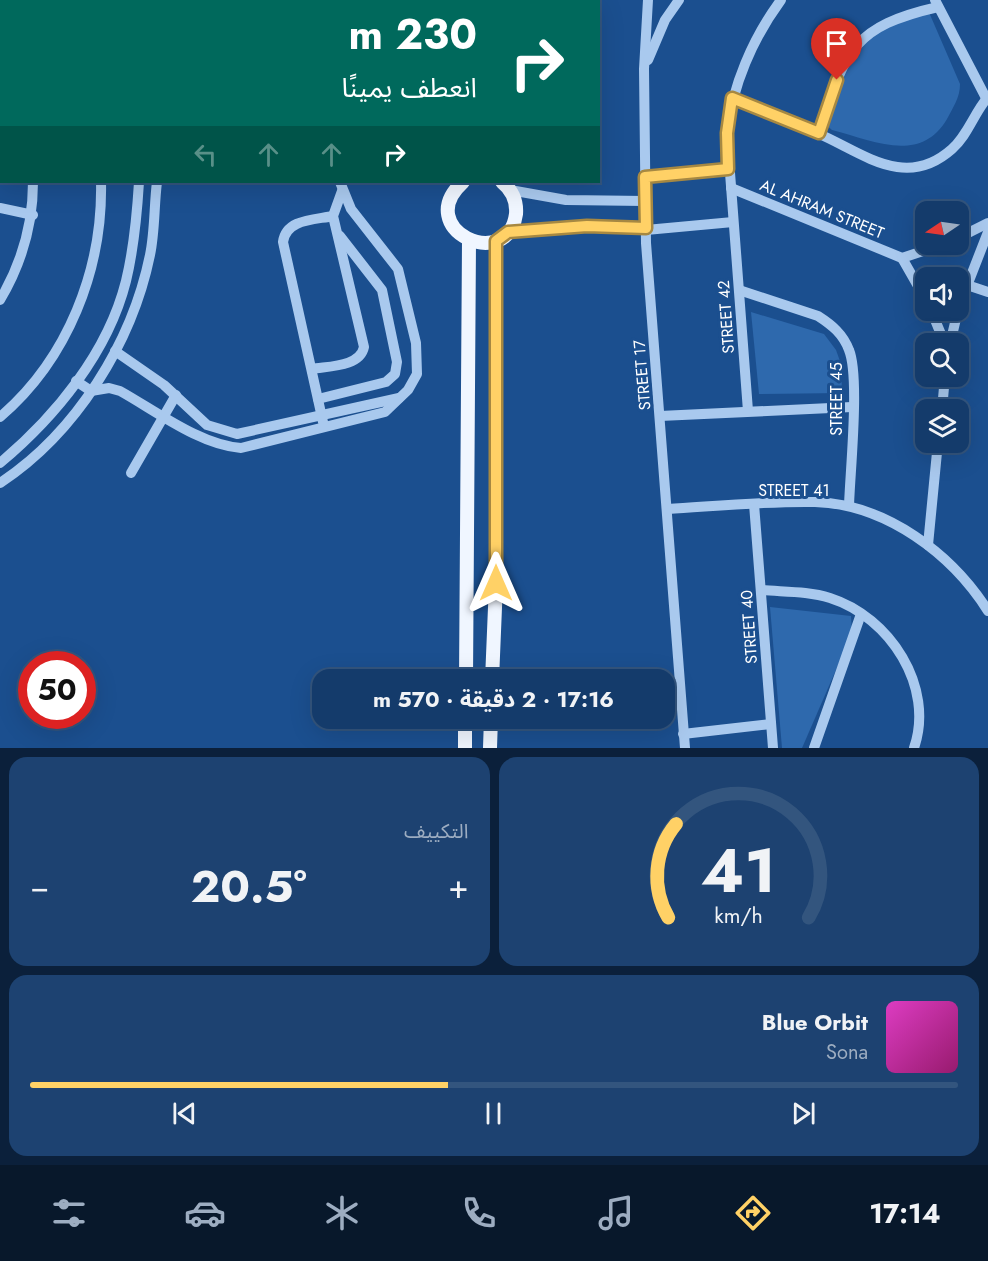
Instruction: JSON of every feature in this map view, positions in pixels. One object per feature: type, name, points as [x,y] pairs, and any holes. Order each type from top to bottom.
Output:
[{"type":"main road","points":[[458,184],[450,201],[449,214],[453,227],[469,241],[482,244],[502,237]]},
{"type":"main road","points":[[492,669],[502,237],[516,212],[506,186]]},
{"type":"main road","points":[[466,669],[469,241]]},
{"type":"main road","points":[[465,729],[465,748]]},
{"type":"main road","points":[[490,748],[491,729]]},
{"type":"street","name":"STREET 17","points":[[648,0],[644,69],[646,229],[685,748]]},
{"type":"street","points":[[644,69],[665,20],[679,0]]},
{"type":"street","name":"STREET 42","points":[[748,411],[727,133],[732,98],[762,29],[781,0]]},
{"type":"street","points":[[732,98],[819,133],[879,164],[898,168],[918,167],[936,160],[952,149],[964,135],[987,97],[936,4],[889,21],[863,40],[843,65],[819,133]]},
{"type":"street","points":[[645,177],[728,169]]},
{"type":"street","points":[[0,300],[24,250],[33,215],[33,183]]},
{"type":"street","points":[[0,417],[45,369],[74,318],[93,263],[99,226],[101,183]]},
{"type":"street","points":[[0,463],[25,442],[76,381],[108,328],[126,284],[135,240],[139,183]]},
{"type":"street","points":[[0,483],[60,430],[91,391],[115,351],[136,304],[150,254],[157,183]]},
{"type":"street","points":[[76,381],[91,391],[116,389],[207,440],[226,447],[242,448],[385,412],[413,383],[418,363],[403,283],[391,257],[351,209],[341,186]]},
{"type":"street","points":[[312,369],[355,361],[362,353],[362,340],[340,236],[333,216],[341,186]]},
{"type":"street","points":[[506,186],[566,200],[645,201]]},
{"type":"street","name":"AL AHRAM STREET","points":[[730,188],[902,258]]},
{"type":"street","points":[[0,208],[33,215]]},
{"type":"street","points":[[324,429],[284,242],[285,233],[292,224],[333,216]]},
{"type":"street","points":[[502,237],[587,226],[646,229],[733,222]]},
{"type":"street","points":[[969,232],[988,223]]},
{"type":"street","points":[[969,280],[988,232]]},
{"type":"street","points":[[318,399],[386,382],[394,375],[398,362],[382,290],[340,236]]},
{"type":"street","points":[[915,254],[902,258],[915,281]]},
{"type":"street","points":[[969,286],[988,292]]},
{"type":"street","name":"STREET 45","points":[[739,290],[818,316],[837,331],[847,345],[853,362],[849,507]]},
{"type":"street","points":[[115,351],[176,395],[207,425],[237,434],[399,398]]},
{"type":"street","points":[[131,473],[176,395]]},
{"type":"street","points":[[660,416],[852,407]]},
{"type":"street","points":[[928,545],[937,453]]},
{"type":"street","name":"STREET 41","points":[[668,509],[817,502],[849,507],[877,516],[928,545],[970,585],[988,611]]},
{"type":"street","name":"STREET 40","points":[[754,504],[773,748]]},
{"type":"street","points":[[761,591],[816,594],[847,605],[861,614],[897,650],[913,678],[921,715],[914,748]]},
{"type":"street","points":[[814,748],[861,614]]},
{"type":"street","points":[[684,734],[771,724]]},
{"type":"shaded area","points":[[928,10],[960,84],[954,106],[936,133],[923,142],[894,145],[832,130],[825,124],[829,97],[835,76],[843,60],[867,37]]},
{"type":"shaded area","points":[[751,312],[824,334],[836,350],[841,364],[842,393],[759,394]]},
{"type":"shaded area","points":[[770,607],[851,616],[852,633],[802,748],[782,748]]},
{"type":"route","points":[[496,583],[496,241],[508,232],[587,226],[646,228],[645,177],[728,169],[727,133],[732,98],[819,133],[837,80]]}]
